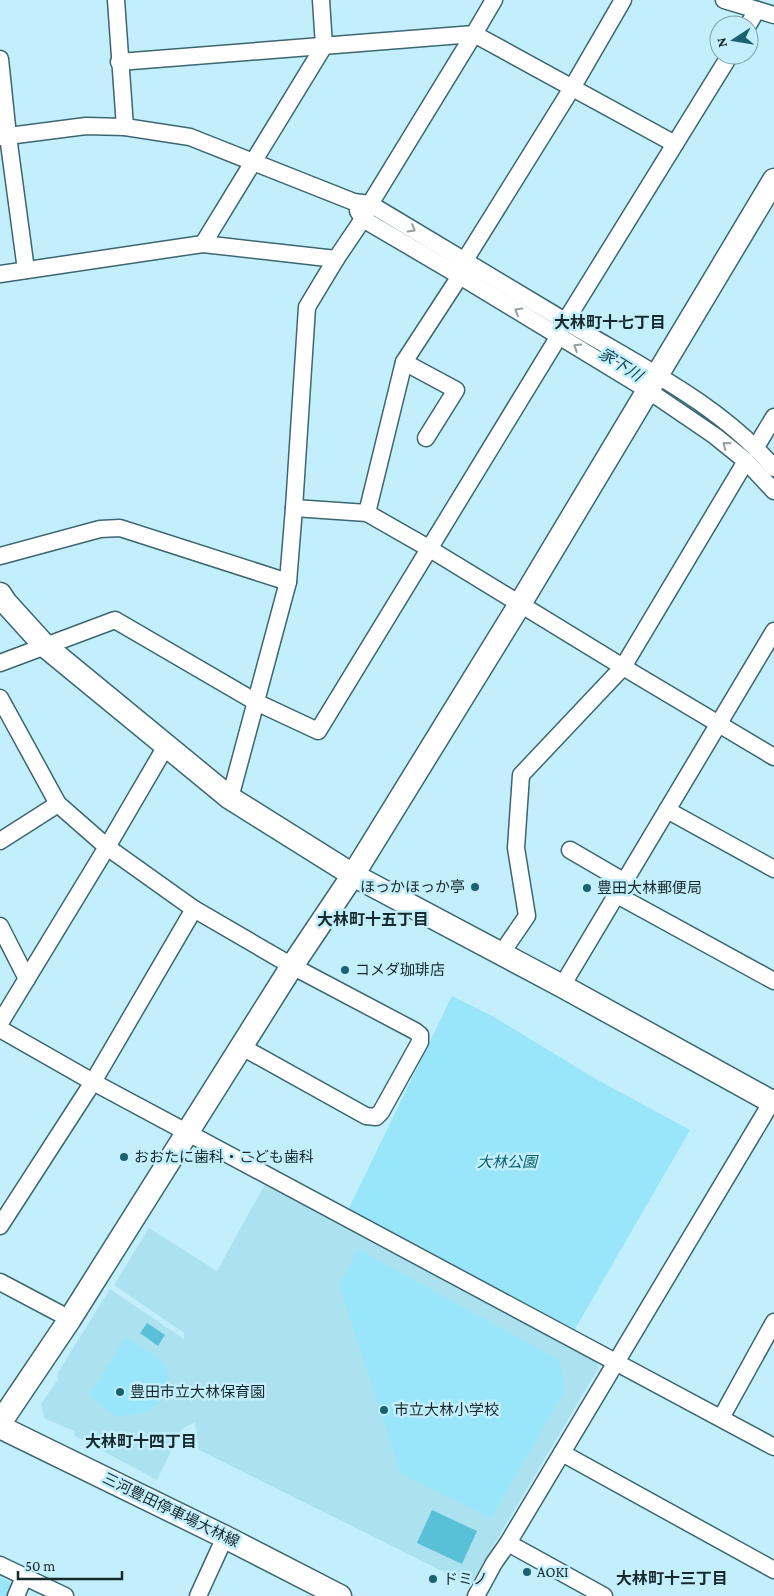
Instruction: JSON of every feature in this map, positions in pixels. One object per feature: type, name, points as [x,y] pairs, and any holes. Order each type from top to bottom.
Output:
[{"type":"street","points":[[116,0],[125,127]]},
{"type":"street","points":[[203,244],[324,46],[321,0]]},
{"type":"street","points":[[230,798],[288,582],[307,307],[363,219],[370,204],[494,0]]},
{"type":"street","points":[[465,260],[572,88],[623,0]]},
{"type":"street","points":[[724,0],[774,16]]},
{"type":"street","points":[[754,15],[757,10]]},
{"type":"street","points":[[119,62],[474,34],[675,144]]},
{"type":"street","points":[[0,59],[4,136],[26,270]]},
{"type":"street","points":[[0,663],[115,620],[256,702],[318,731],[724,65]]},
{"type":"street","points":[[4,136],[86,126],[125,127],[190,137],[354,202],[370,204],[465,260],[562,329]]},
{"type":"street","points":[[0,1423],[70,1319],[292,966],[353,875],[520,604],[774,180]]},
{"type":"street","points":[[354,202],[363,219],[460,276],[562,329],[653,383],[723,420],[756,447],[774,468]]},
{"type":"street","points":[[0,274],[203,244],[336,259]]},
{"type":"street","points":[[367,513],[404,362],[460,276]]},
{"type":"street","points":[[404,362],[456,390],[426,438]]},
{"type":"street","points":[[653,383],[746,461],[774,491]]},
{"type":"street","points":[[756,447],[774,416]]},
{"type":"street","points":[[501,954],[527,916],[516,848],[521,775],[622,667],[746,461]]},
{"type":"street","points":[[294,508],[367,513],[430,549],[622,667],[774,757]]},
{"type":"street","points":[[0,556],[100,529],[120,528],[288,582]]},
{"type":"street","points":[[0,594],[45,646],[230,798],[353,875],[773,1101],[508,1544],[494,1563],[476,1596]]},
{"type":"street","points":[[562,986],[774,632]]},
{"type":"street","points":[[0,698],[58,804],[107,847],[194,909],[292,966],[415,1030],[420,1035],[420,1042],[381,1112],[376,1117],[366,1116],[242,1047]]},
{"type":"street","points":[[0,1023],[166,746]]},
{"type":"street","points":[[1,839],[58,804]]},
{"type":"street","points":[[667,810],[774,870]]},
{"type":"street","points":[[570,850],[621,888],[774,981]]},
{"type":"street","points":[[0,1226],[93,1082],[194,909]]},
{"type":"street","points":[[0,926],[27,979]]},
{"type":"street","points":[[0,1029],[93,1082],[774,1447]]},
{"type":"street","points":[[0,1282],[70,1319]]},
{"type":"street","points":[[721,1418],[774,1322]]},
{"type":"street","name":"三河豊田停車場大林線","points":[[0,1427],[225,1537],[340,1596]]},
{"type":"street","points":[[562,1453],[774,1570]]},
{"type":"street","points":[[198,1596],[225,1537]]},
{"type":"street","points":[[508,1544],[604,1596]]},
{"type":"street","points":[[0,1565],[65,1596]]},
{"type":"street","points":[[16,1596],[24,1576]]},
{"type":"shaded area","name":"市立大林小学校","points":[[265,1184],[597,1361],[598,1369],[470,1585],[199,1450],[195,1422],[182,1429],[157,1480],[75,1436],[74,1431],[44,1418],[41,1404],[58,1379],[57,1374],[110,1289],[184,1339],[184,1333],[114,1285],[149,1228],[217,1271]]},
{"type":"shaded area","points":[[147,1323],[165,1335],[158,1346],[140,1333]]},
{"type":"shaded area","points":[[432,1510],[477,1531],[462,1564],[417,1543]]},
{"type":"green space","name":"大林公園","points":[[452,996],[494,1017],[594,1078],[690,1130],[575,1329],[374,1226],[349,1208]]},
{"type":"green space","points":[[358,1249],[559,1360],[565,1391],[491,1518],[401,1474],[339,1285]]},
{"type":"green space","points":[[126,1337],[166,1363],[169,1394],[147,1412],[117,1417],[89,1395]]},
{"type":"green space","points":[[0,1577],[14,1584],[8,1596],[0,1596]]},
{"type":"waterway","name":"家下川","points":[[554,323],[712,422],[754,456],[774,479]]},
{"type":"place","name":"ほっかほっか亭","points":[[475,887]]},
{"type":"place","name":"豊田大林郵便局","points":[[587,888]]},
{"type":"place","name":"コメダ珈琲店","points":[[345,970]]},
{"type":"place","name":"おおたに歯科・こども歯科","points":[[124,1157]]},
{"type":"place","name":"豊田市立大林保育園","points":[[120,1392]]},
{"type":"place","name":"市立大林小学校","points":[[384,1410]]},
{"type":"place","name":"AOKI","points":[[527,1572]]},
{"type":"place","name":"ドミノ","points":[[433,1579]]},
{"type":"district","name":"大林町十七丁目","points":[[610,322]]},
{"type":"district","name":"大林町十五丁目","points":[[373,919]]},
{"type":"district","name":"大林町十四丁目","points":[[141,1441]]},
{"type":"district","name":"大林町十三丁目","points":[[672,1578]]}]
